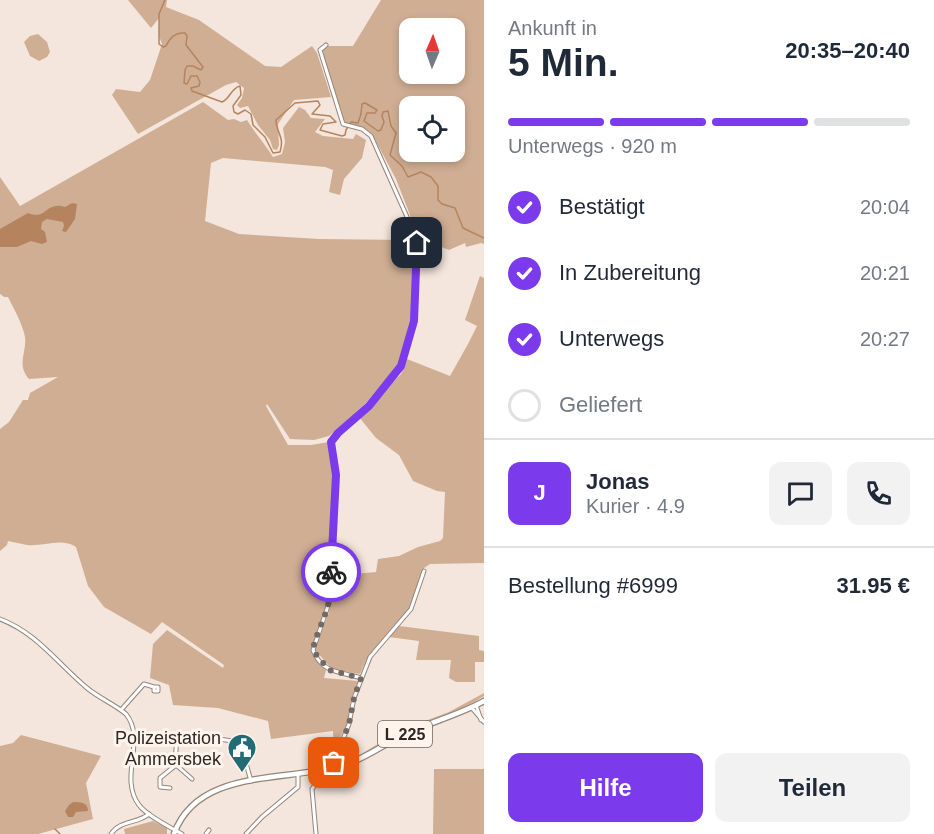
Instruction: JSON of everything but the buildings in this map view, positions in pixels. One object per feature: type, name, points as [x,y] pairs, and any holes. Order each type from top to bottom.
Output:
[{"type":"main road","name":"L 225","points":[[175,832],[190,807],[202,796],[251,781],[336,768],[365,757],[406,734],[484,701]]},
{"type":"street","points":[[317,45],[342,120],[346,125],[365,130],[373,139],[417,240],[414,316],[403,362],[397,373],[369,406],[331,442],[336,475],[329,603],[313,650],[329,670],[361,678]]},
{"type":"street","points":[[320,50],[326,45]]},
{"type":"street","points":[[316,834],[312,789],[315,785],[335,782],[337,778],[334,763],[337,751],[349,724],[361,678],[370,657],[413,605],[424,571]]},
{"type":"street","points":[[0,619],[29,634],[88,689],[121,710],[130,720],[134,735],[130,782],[137,803],[175,832],[182,834]]},
{"type":"street","points":[[121,710],[144,684],[154,687]]},
{"type":"street","points":[[474,706],[483,721]]},
{"type":"street","points":[[134,735],[209,737],[242,743],[251,781]]},
{"type":"street","points":[[170,788],[160,787],[160,778],[176,765],[177,735]]},
{"type":"street","points":[[176,765],[192,778]]},
{"type":"street","points":[[246,834],[262,817],[297,788],[298,774]]},
{"type":"street","points":[[111,834],[120,824],[143,818],[149,814]]},
{"type":"shaded area","points":[[128,0],[167,0],[166,7],[199,20],[265,66],[281,67],[312,46],[317,53],[331,97],[294,100],[278,124],[279,145],[277,150],[273,149],[270,140],[258,125],[248,106],[240,108],[237,105],[242,98],[244,88],[236,82],[226,85],[138,134],[112,95],[116,89],[140,92],[150,80],[162,44],[159,36],[159,18],[151,28]]},
{"type":"shaded area","points":[[381,0],[484,0],[484,244],[466,247],[465,243],[449,250],[419,238],[396,179],[372,134],[363,127],[344,121],[322,50],[326,46],[353,46]]},
{"type":"shaded area","points":[[38,34],[47,42],[50,52],[47,57],[39,61],[30,56],[24,42],[30,36]]},
{"type":"shaded area","points":[[203,102],[228,120],[234,119],[241,122],[247,120],[273,157],[282,154],[285,142],[283,128],[299,107],[305,110],[311,118],[325,119],[315,132],[323,136],[353,139],[356,134],[366,140],[362,158],[344,179],[340,195],[329,192],[333,170],[325,167],[223,158],[211,163],[205,221],[239,234],[319,239],[409,240],[407,268],[414,268],[411,320],[399,364],[366,403],[329,436],[314,440],[290,439],[267,404],[266,406],[288,445],[329,442],[333,462],[328,586],[325,612],[312,647],[313,655],[326,670],[324,678],[358,681],[351,699],[347,723],[334,750],[333,731],[271,739],[268,721],[218,708],[173,705],[169,685],[150,678],[153,644],[167,630],[223,668],[224,665],[162,622],[151,634],[104,607],[88,586],[76,547],[64,543],[27,545],[8,541],[0,551],[0,429],[9,422],[23,400],[28,400],[30,393],[58,377],[29,379],[25,374],[23,368],[24,332],[8,297],[0,294],[0,177],[20,206]]},
{"type":"shaded area","points":[[72,203],[77,204],[75,219],[66,232],[62,231],[63,222],[47,219],[42,222],[41,229],[45,232],[47,242],[42,244],[31,241],[17,247],[0,247],[0,229],[28,213],[39,215],[50,208],[65,207]]},
{"type":"shaded area","points":[[480,276],[484,278],[484,563],[430,564],[424,568],[410,608],[366,660],[360,674],[332,669],[315,650],[329,612],[333,576],[376,572],[378,559],[399,556],[443,538],[445,492],[413,481],[399,455],[376,438],[359,417],[401,374],[407,359],[450,376],[477,326],[465,320]]},
{"type":"shaded area","points":[[399,626],[479,636],[479,650],[484,651],[484,662],[475,662],[475,682],[456,682],[449,678],[451,660],[416,660],[419,641],[389,637]]},
{"type":"shaded area","points":[[484,693],[484,696],[464,707],[401,732],[363,753],[401,730],[449,712]]},
{"type":"shaded area","points":[[21,735],[101,756],[86,783],[93,819],[38,834],[0,834],[0,746],[13,743]]},
{"type":"shaded area","points":[[434,769],[484,769],[484,834],[433,834]]},
{"type":"shaded area","points":[[73,802],[85,804],[88,811],[76,812],[73,817],[68,817],[65,811]]},
{"type":"shaded area","points":[[153,821],[167,828],[167,834],[125,834],[124,829]]},
{"type":"waterway","points":[[165,0],[159,14],[159,44],[166,46],[173,36],[185,33],[186,45],[203,67],[201,70],[187,66],[184,83],[187,84],[191,76],[197,76],[199,86],[191,88],[192,91],[222,102],[240,86],[241,95],[233,106],[234,112],[238,114],[245,110],[251,114],[253,125],[265,137],[273,153],[280,152],[281,147],[276,120],[295,103],[318,101],[320,105],[312,114],[330,116],[336,122],[323,124],[320,130],[342,136],[345,135],[351,122],[358,123],[362,104],[365,103],[377,110],[375,113],[367,113],[364,121],[378,131],[381,130],[384,122],[383,112],[388,111],[391,126],[396,133],[390,155],[402,166],[408,177],[421,172],[431,177],[438,186],[438,200],[442,204],[455,208],[463,228],[484,238]]},
{"type":"waterway","points":[[55,829],[60,834]]},
{"type":"way so far","points":[[331,572],[328,607],[314,643],[315,656],[329,670],[361,678],[349,724],[334,763]]},
{"type":"place","name":"Polizeistation Ammersbek","points":[[242,774]]},
{"type":"route","points":[[331,572],[336,475],[331,442],[369,406],[401,366],[414,321],[417,243]]}]
